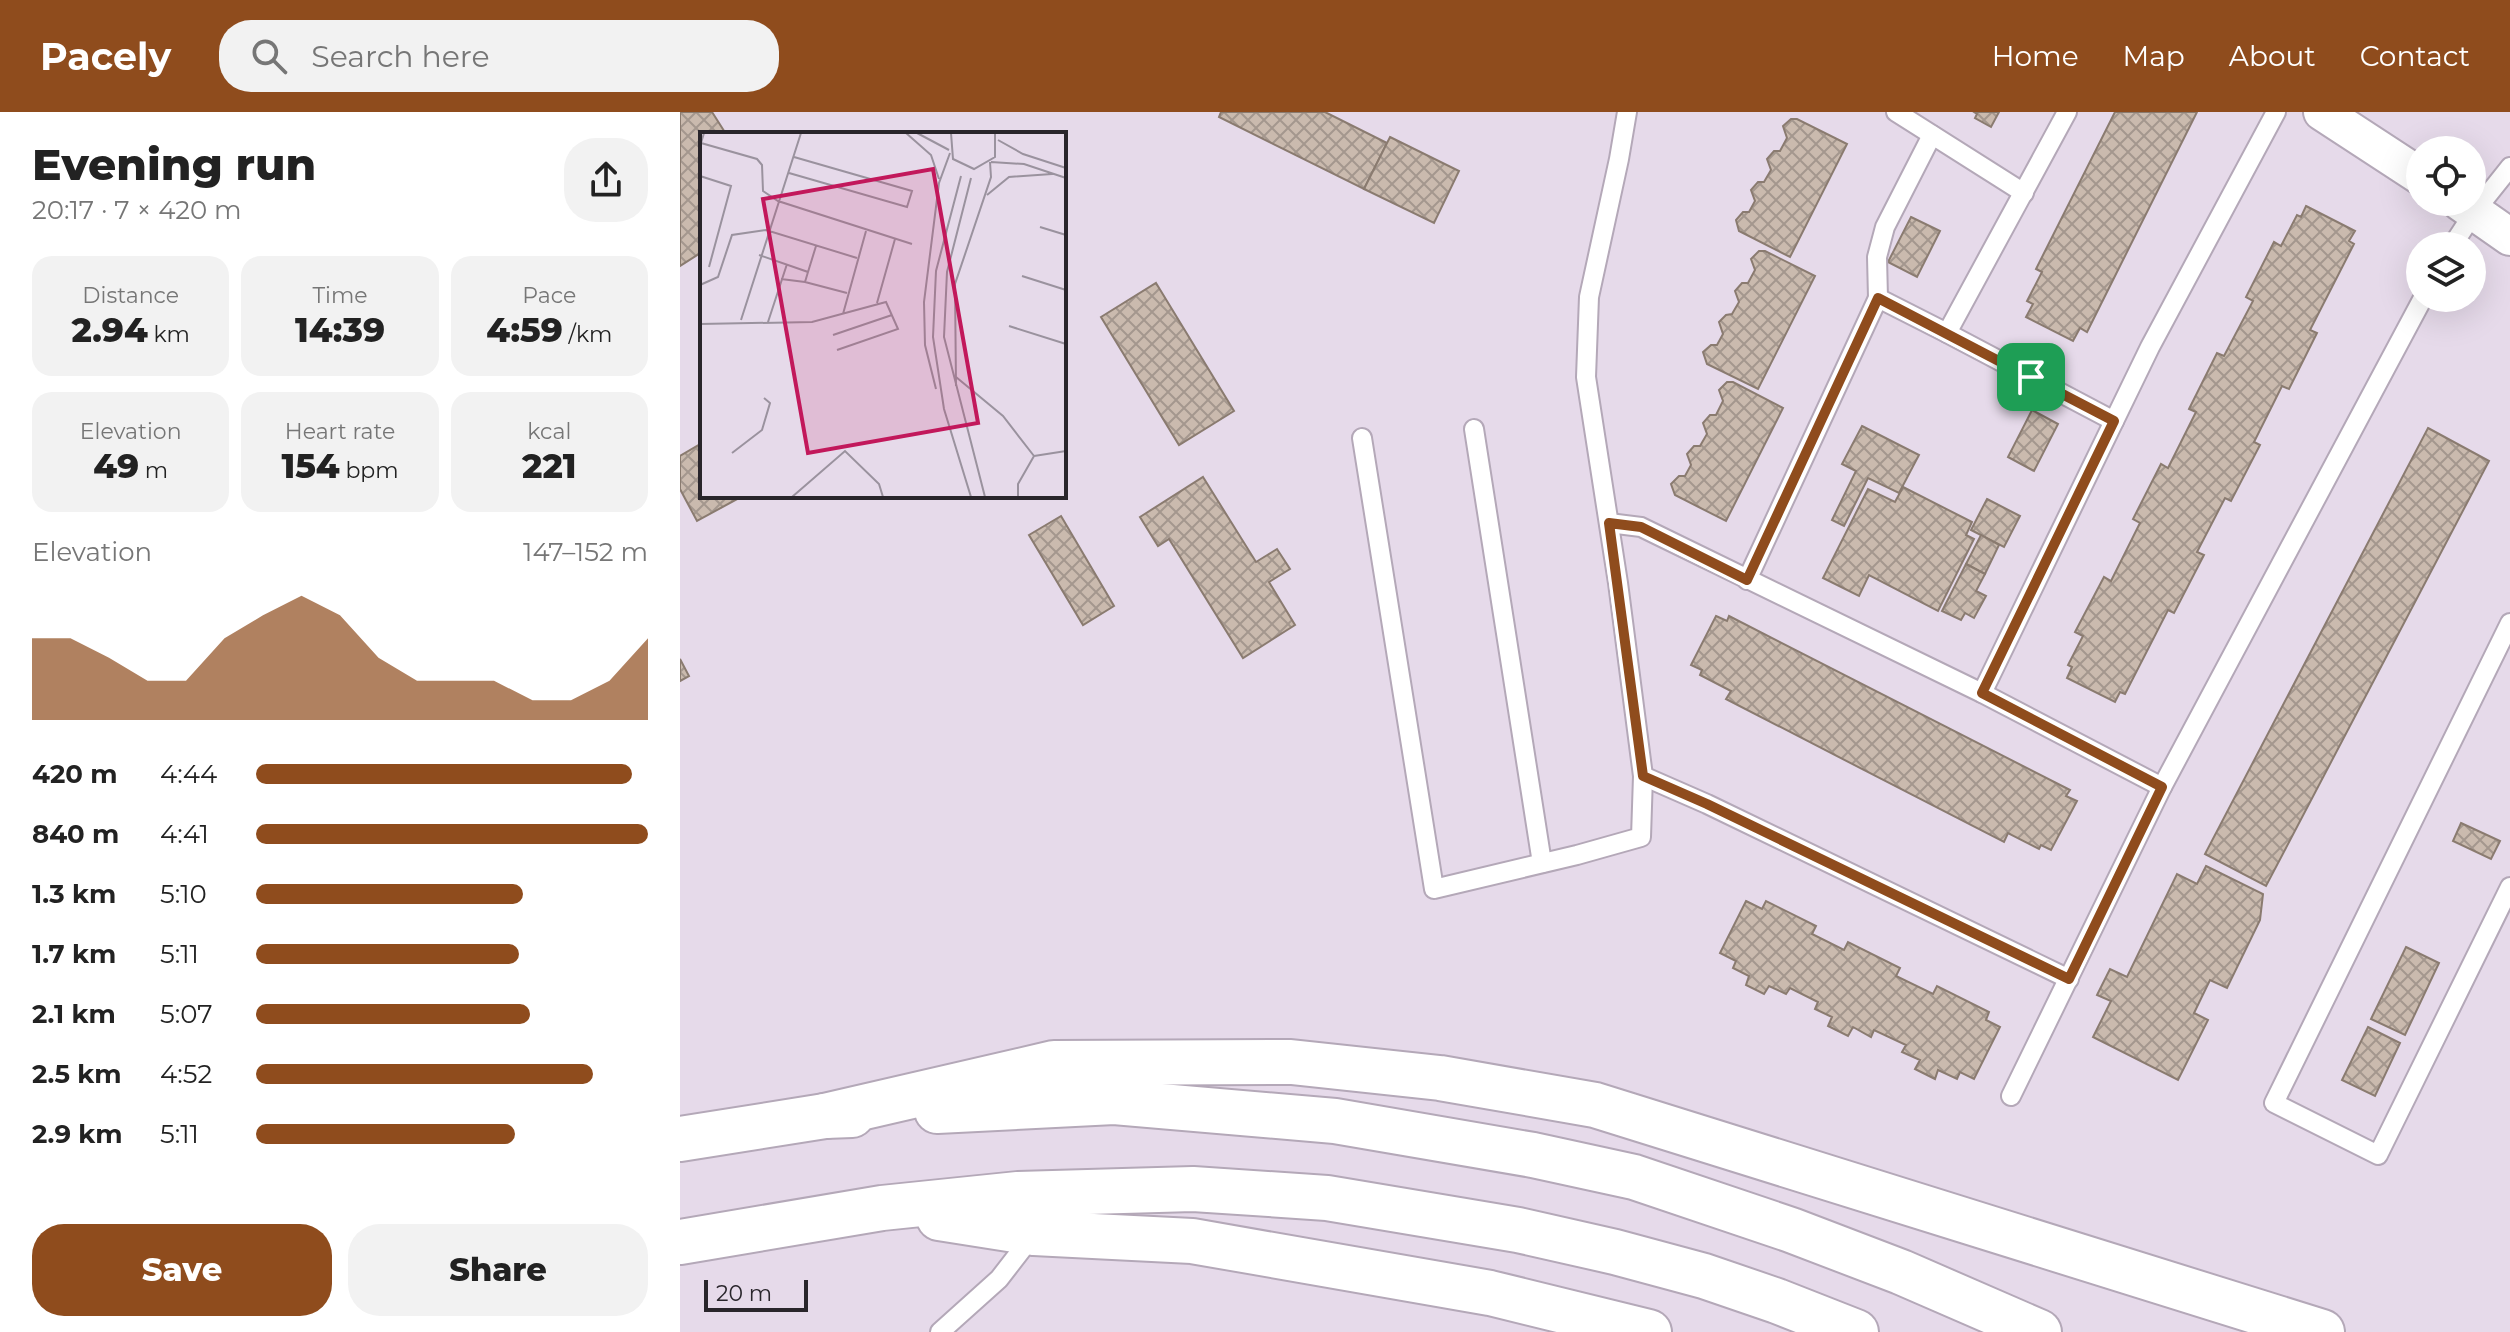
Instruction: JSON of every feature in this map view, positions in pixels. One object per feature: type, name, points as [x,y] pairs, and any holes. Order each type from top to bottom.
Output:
[{"type":"main road","points":[[680,1139],[825,1116],[1054,1063],[1291,1062],[1440,1078],[1595,1105],[2322,1332]]},
{"type":"main road","points":[[825,1116],[1114,1102],[1335,1121],[1533,1155],[1634,1177],[1778,1225],[1901,1272],[2039,1332]]},
{"type":"main road","points":[[680,1242],[882,1208],[1018,1194],[1193,1189],[1327,1198],[1518,1230],[1615,1252],[1704,1276],[1856,1332]]},
{"type":"main road","points":[[882,1208],[1034,1233],[1192,1241],[1490,1293],[1649,1332]]},
{"type":"street","points":[[2322,112],[2406,167]]},
{"type":"street","points":[[2481,216],[2510,237]]},
{"type":"lane","points":[[1362,438],[1434,889],[1641,837],[1643,776],[1586,377],[1589,297],[1627,112]]},
{"type":"lane","points":[[1896,112],[2024,193]]},
{"type":"lane","points":[[1947,333],[2067,112]]},
{"type":"lane","points":[[1982,693],[2150,347],[2276,112]]},
{"type":"lane","points":[[1747,580],[1878,298],[1877,257],[1885,227],[1932,135]]},
{"type":"lane","points":[[2486,190],[2510,167]]},
{"type":"lane","points":[[1878,298],[2114,421]]},
{"type":"lane","points":[[2011,1096],[2162,787],[2416,312]]},
{"type":"lane","points":[[1474,429],[1542,863]]},
{"type":"lane","points":[[1609,523],[1641,527],[1982,693],[2162,787]]},
{"type":"lane","points":[[2510,623],[2274,1103],[2378,1155],[2510,887]]},
{"type":"lane","points":[[1643,776],[2069,979]]},
{"type":"lane","points":[[940,1332],[999,1279],[1034,1233]]},
{"type":"building","points":[[680,112],[712,112],[725,132],[700,132],[700,253],[680,266]]},
{"type":"building","points":[[1221,112],[1325,112],[1387,143],[1364,189],[1219,117]]},
{"type":"building","points":[[1974,112],[1999,112],[1991,127],[1975,118],[1977,114]]},
{"type":"building","points":[[2115,112],[2197,112],[2087,332],[2080,328],[2073,341],[2026,317],[2033,304],[2027,301],[2042,272],[2036,269]]},
{"type":"building","points":[[1791,119],[1797,119],[1847,144],[1790,257],[1739,231],[1736,220],[1743,212],[1749,212],[1755,201],[1751,190],[1758,182],[1764,182],[1771,170],[1767,159],[1774,151],[1780,151],[1787,138],[1783,126]]},
{"type":"building","points":[[1390,137],[1459,171],[1434,223],[1364,189]]},
{"type":"building","points":[[2306,206],[2355,231],[2349,241],[2354,244],[2310,330],[2317,333],[2289,389],[2282,386],[2254,442],[2260,445],[2231,501],[2225,498],[2197,552],[2204,555],[2174,613],[2168,610],[2125,694],[2120,692],[2115,702],[2067,678],[2072,667],[2068,665],[2083,636],[2075,632],[2104,577],[2111,581],[2140,523],[2133,519],[2161,464],[2168,468],[2196,412],[2189,409],[2217,353],[2224,356],[2253,301],[2246,297],[2274,242],[2281,246],[2297,215],[2301,217]]},
{"type":"building","points":[[1911,217],[1940,231],[1917,277],[1888,262]]},
{"type":"building","points":[[1759,251],[1765,251],[1815,276],[1758,389],[1707,364],[1703,352],[1711,345],[1717,345],[1723,334],[1719,322],[1732,314],[1739,302],[1735,291],[1742,283],[1748,283],[1755,270],[1751,259]]},
{"type":"building","points":[[1156,283],[1234,411],[1179,445],[1101,317]]},
{"type":"building","points":[[1727,382],[1733,382],[1783,408],[1726,521],[1675,495],[1671,484],[1679,476],[1685,476],[1691,465],[1687,454],[1694,446],[1700,446],[1707,434],[1703,423],[1710,415],[1716,415],[1723,401],[1719,390]]},
{"type":"building","points":[[2032,410],[2058,424],[2034,471],[2008,457]]},
{"type":"building","points":[[1862,426],[1919,455],[1899,493],[1868,478],[1844,526],[1832,520],[1856,471],[1842,464]]},
{"type":"building","points":[[2428,428],[2489,461],[2266,886],[2205,854]]},
{"type":"building","points":[[700,444],[700,498],[739,498],[697,521],[680,489],[680,456]]},
{"type":"building","points":[[1203,477],[1256,562],[1277,549],[1290,569],[1269,582],[1295,625],[1243,658],[1169,539],[1158,546],[1140,517]]},
{"type":"building","points":[[1903,487],[1972,522],[1966,535],[1974,539],[1938,611],[1869,575],[1859,596],[1823,578],[1868,489],[1895,502]]},
{"type":"building","points":[[1987,499],[2020,516],[2004,547],[1971,530]]},
{"type":"building","points":[[1061,516],[1114,606],[1083,625],[1029,535]]},
{"type":"building","points":[[1981,535],[1999,545],[1985,574],[1966,564]]},
{"type":"building","points":[[1966,564],[1985,574],[1976,591],[1986,596],[1974,618],[1965,613],[1961,620],[1942,611]]},
{"type":"building","points":[[1716,616],[1727,621],[1729,616],[2070,790],[2066,796],[2077,801],[2051,850],[2041,845],[2039,849],[2008,833],[2004,842],[1726,699],[1731,691],[1700,675],[1702,670],[1691,665]]},
{"type":"building","points":[[680,659],[689,676],[680,681]]},
{"type":"building","points":[[2461,823],[2500,841],[2491,859],[2453,841]]},
{"type":"building","points":[[2206,866],[2263,894],[2260,920],[2227,988],[2210,980],[2194,1013],[2208,1020],[2178,1080],[2093,1037],[2111,1001],[2097,995],[2110,969],[2127,977],[2177,874],[2197,884]]},
{"type":"building","points":[[1746,901],[1762,909],[1766,901],[1816,926],[1812,934],[1844,950],[1848,942],[1900,968],[1896,976],[1933,994],[1937,986],[1989,1012],[1986,1020],[2000,1027],[1974,1079],[1960,1072],[1957,1079],[1938,1070],[1935,1079],[1915,1069],[1920,1060],[1902,1052],[1906,1045],[1874,1030],[1871,1037],[1853,1027],[1848,1036],[1828,1026],[1832,1017],[1815,1009],[1818,1002],[1790,988],[1786,994],[1769,986],[1764,994],[1746,985],[1749,976],[1733,968],[1736,961],[1720,953]]},
{"type":"building","points":[[2406,947],[2439,963],[2405,1035],[2371,1019]]},
{"type":"building","points":[[2368,1027],[2400,1043],[2375,1096],[2342,1080]]},
{"type":"route","points":[[1878,298],[2031,377],[2114,421],[1982,693],[2162,787],[2069,979],[1643,776],[1609,523],[1641,527],[1747,580],[1878,298]]}]
